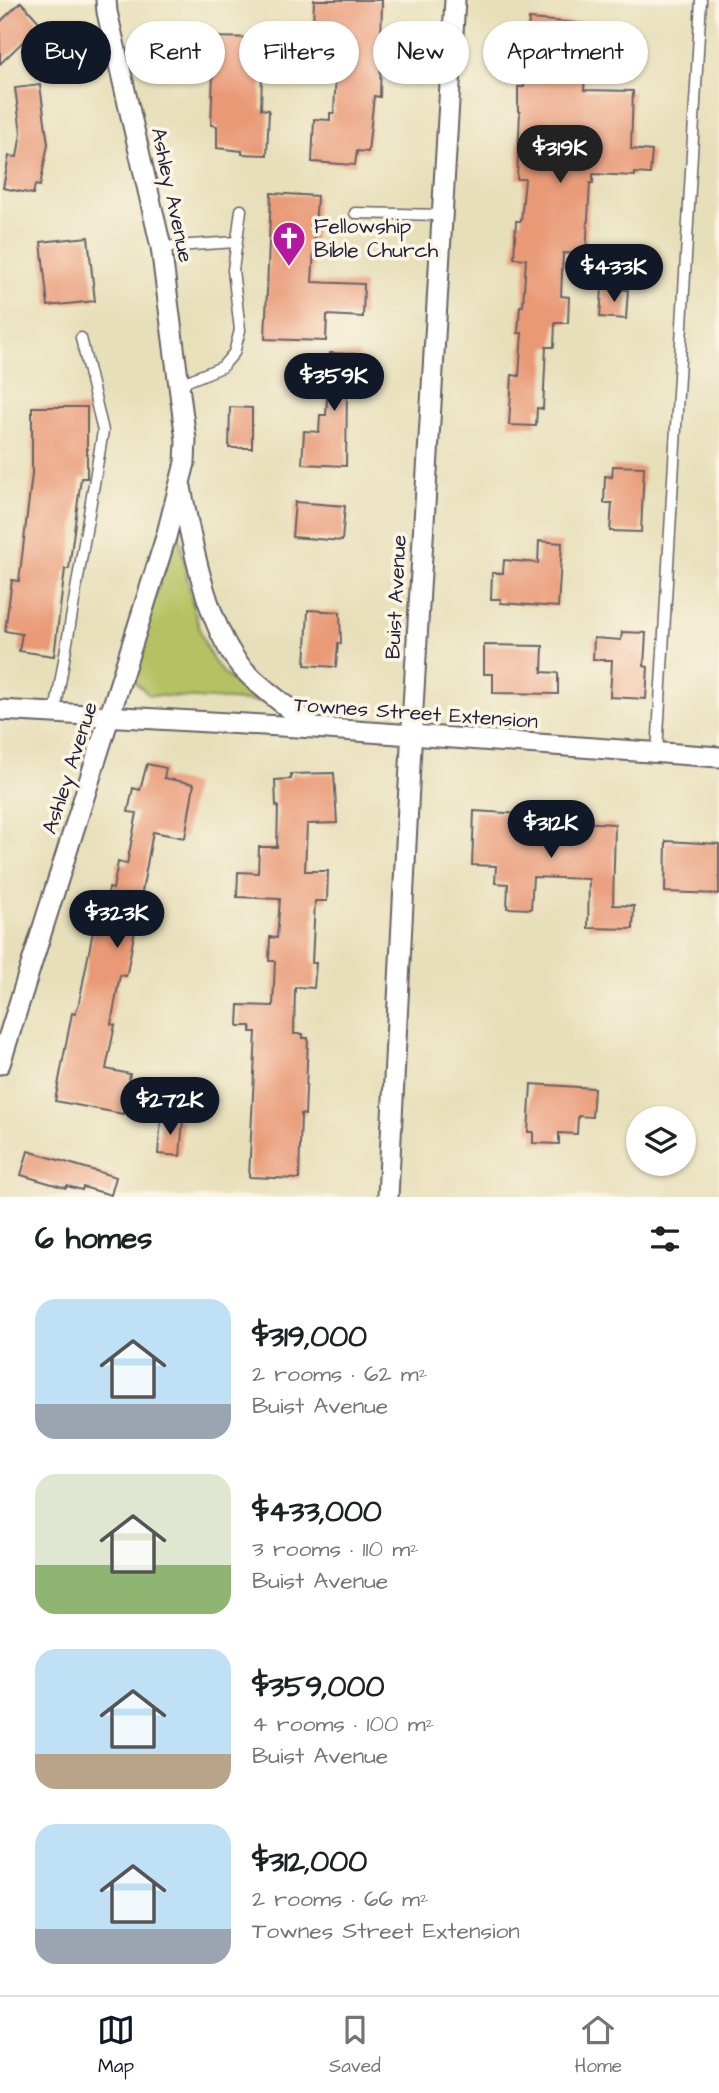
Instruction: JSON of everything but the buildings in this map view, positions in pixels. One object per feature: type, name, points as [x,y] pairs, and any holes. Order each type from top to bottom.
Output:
[{"type":"street","name":"Buist Avenue","points":[[388,1197],[411,736],[455,0]]},
{"type":"street","name":"Ashley Avenue","points":[[0,1064],[110,716],[185,463],[186,440],[180,384],[161,247],[104,4]]},
{"type":"street","name":"Ashley Avenue","points":[[180,484],[191,541],[223,638],[247,673],[314,728]]},
{"type":"street","name":"Townes Street Extension","points":[[0,710],[314,728],[719,757]]},
{"type":"lane","points":[[657,753],[701,0]]},
{"type":"lane","points":[[180,384],[222,367],[234,353],[240,330],[233,270],[241,210]]},
{"type":"lane","points":[[355,213],[441,215]]},
{"type":"lane","points":[[161,247],[236,242]]},
{"type":"lane","points":[[55,713],[103,431],[81,338]]},
{"type":"green space","points":[[178,528],[191,596],[206,647],[223,672],[262,702],[149,695],[131,678],[133,660]]},
{"type":"place","name":"Fellowship Bible Church","points":[[289,268]]}]
